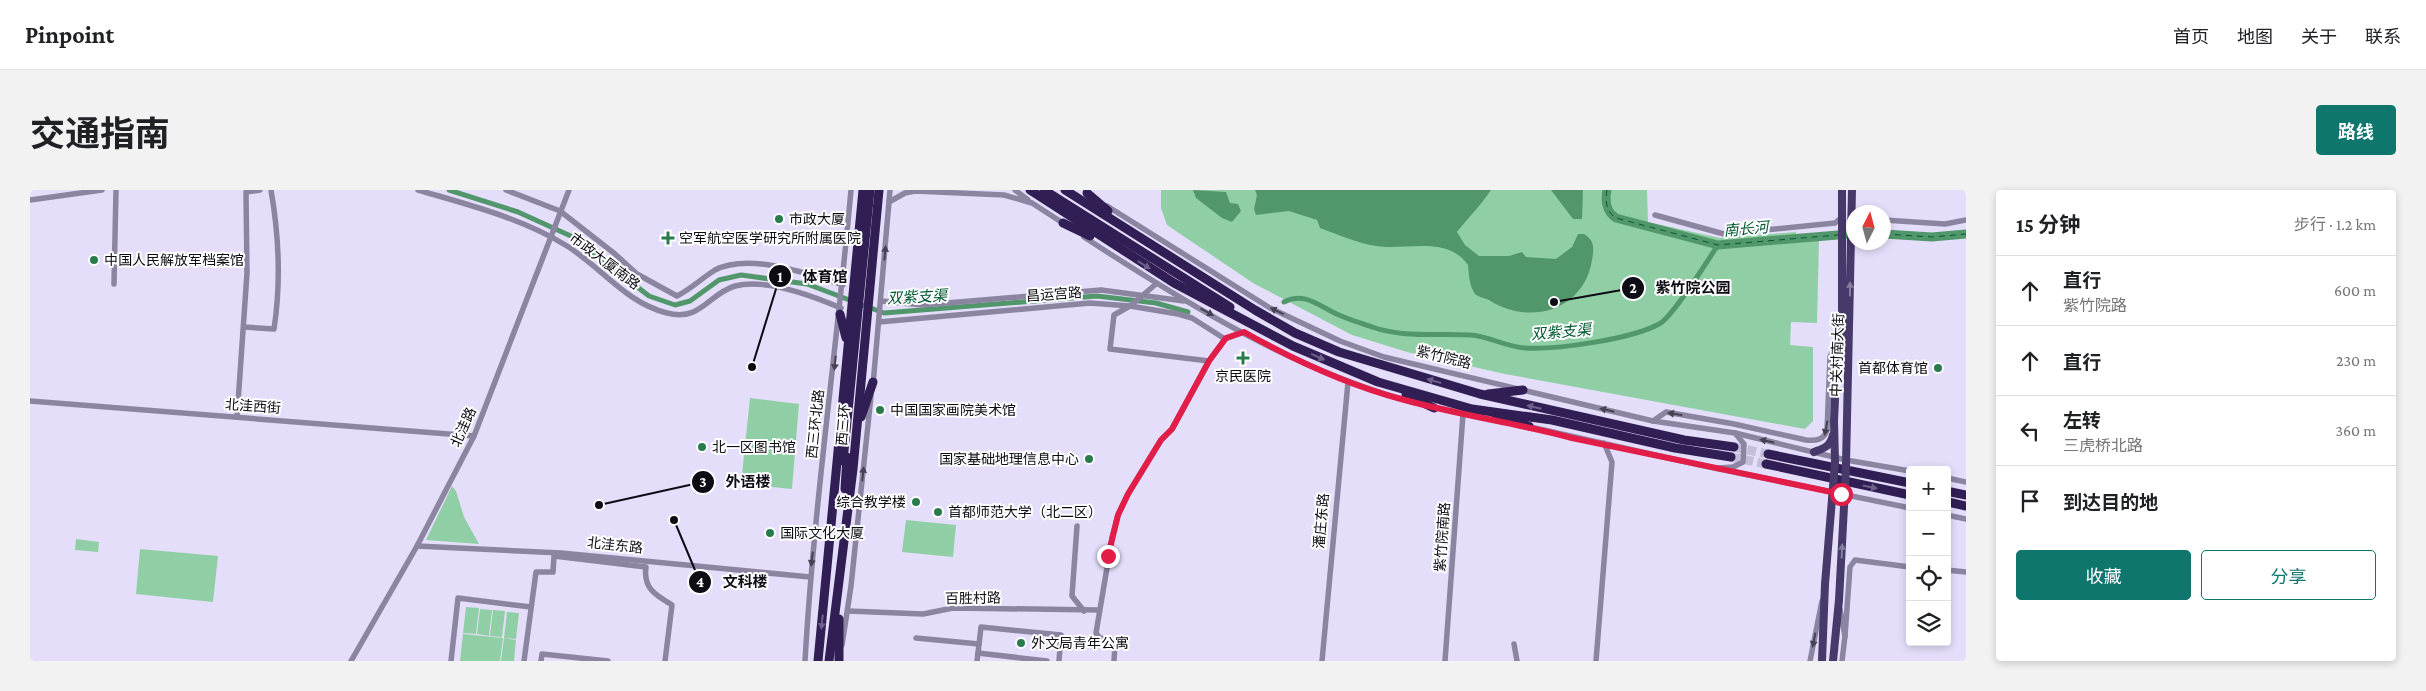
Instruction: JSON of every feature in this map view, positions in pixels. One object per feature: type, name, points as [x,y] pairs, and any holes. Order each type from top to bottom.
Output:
[{"type":"highway","name":"西三环","points":[[818,661],[863,190]]},
{"type":"highway","points":[[843,534],[844,468],[870,190]]},
{"type":"highway","points":[[831,533],[844,468],[874,190]]},
{"type":"highway","name":"西三环","points":[[829,661],[856,431],[879,190]]},
{"type":"highway","points":[[1030,190],[1174,283],[1293,346],[1434,408]]},
{"type":"highway","points":[[1044,190],[1293,346]]},
{"type":"highway","points":[[1052,190],[1178,271],[1263,320],[1296,333]]},
{"type":"highway","name":"紫竹院路","points":[[1065,190],[1129,229],[1221,290],[1296,333],[1339,352],[1480,394],[1684,440],[1734,447]]},
{"type":"highway","points":[[1084,192],[1129,229]]},
{"type":"highway","points":[[1063,223],[1120,249]]},
{"type":"highway","points":[[840,311],[848,347]]},
{"type":"highway","points":[[856,431],[873,382]]},
{"type":"highway","points":[[1378,382],[1529,426]]},
{"type":"highway","points":[[1480,394],[1523,390]]},
{"type":"highway","points":[[1472,409],[1552,420],[1675,448],[1731,457]]},
{"type":"highway","points":[[1768,454],[1833,462],[1906,482]]},
{"type":"highway","points":[[1766,464],[1832,486],[1906,495]]},
{"type":"highway","points":[[1951,492],[1966,495]]},
{"type":"highway","points":[[1951,503],[1966,506]]},
{"type":"highway","points":[[839,576],[839,661]]},
{"type":"main road","points":[[1842,190],[1842,220]]},
{"type":"main road","points":[[1852,190],[1852,205]]},
{"type":"main road","name":"中关村南大街","points":[[1822,661],[1837,355],[1842,330],[1842,220]]},
{"type":"main road","name":"中关村南大街","points":[[1833,661],[1839,600],[1845,492],[1851,250]]},
{"type":"main road","points":[[1814,452],[1831,443],[1834,421]]},
{"type":"street","points":[[30,200],[102,190]]},
{"type":"street","points":[[114,284],[116,190]]},
{"type":"street","points":[[237,417],[247,273],[246,192],[260,190]]},
{"type":"street","points":[[244,327],[274,329],[278,304],[278,229],[271,190]]},
{"type":"street","name":"市政大厦南路","points":[[418,190],[491,212],[551,236],[633,298],[668,313],[683,315],[696,312],[720,293],[734,286],[754,285],[804,293],[840,311]]},
{"type":"street","points":[[506,190],[560,213],[637,274],[677,296],[716,270],[732,266],[765,264],[804,272],[843,285]]},
{"type":"street","name":"北洼路","points":[[351,661],[416,546],[474,436],[569,190]]},
{"type":"street","name":"西三环北路","points":[[806,661],[810,577],[852,190]]},
{"type":"street","points":[[839,661],[848,611],[873,382],[890,190]]},
{"type":"street","points":[[1015,190],[1156,284],[1289,357],[1348,382],[1434,408],[1529,426],[1719,468],[1832,486],[1845,492],[1906,507]]},
{"type":"street","points":[[889,202],[905,192],[915,191],[1004,195],[1032,203]]},
{"type":"street","name":"紫竹院路","points":[[1084,192],[1270,308],[1340,341],[1384,357],[1653,421],[1735,433],[1814,452],[1833,462],[1906,470]]},
{"type":"street","points":[[1655,215],[1724,234],[1835,223],[1842,220]]},
{"type":"street","points":[[1891,220],[1945,224],[1966,220]]},
{"type":"street","points":[[1156,284],[1130,306],[1114,315],[1110,348],[1209,361]]},
{"type":"street","points":[[881,301],[923,305],[1100,290],[1145,294],[1190,302]]},
{"type":"street","name":"昌运宫路","points":[[879,322],[1061,304],[1130,306],[1192,318],[1226,338]]},
{"type":"street","points":[[1653,421],[1666,412],[1816,441],[1822,438],[1827,430],[1830,358],[1842,330]]},
{"type":"street","points":[[1114,661],[1115,645],[1099,637],[1096,633],[1098,610],[1118,515],[1161,440],[1172,429],[1209,361],[1226,338],[1244,332]]},
{"type":"street","name":"潘庄东路","points":[[1322,661],[1348,382]]},
{"type":"street","name":"北洼西街","points":[[30,401],[474,436]]},
{"type":"street","name":"紫竹院南路","points":[[1445,661],[1464,414]]},
{"type":"street","points":[[1719,468],[1733,467],[1743,462],[1744,444],[1735,433]]},
{"type":"street","points":[[1596,661],[1612,462],[1604,443]]},
{"type":"street","points":[[1951,479],[1966,482]]},
{"type":"street","points":[[1951,516],[1966,519]]},
{"type":"street","points":[[1077,526],[1072,596],[1084,611]]},
{"type":"street","name":"北洼东路","points":[[416,546],[561,552],[810,577]]},
{"type":"street","points":[[524,661],[536,572],[553,572],[554,556],[646,567],[644,578],[647,585],[658,597],[672,605],[665,661]]},
{"type":"street","points":[[1842,661],[1850,567],[1855,560],[1906,566]]},
{"type":"street","points":[[1951,570],[1966,572]]},
{"type":"street","points":[[1810,661],[1825,584]]},
{"type":"street","points":[[451,661],[458,598],[531,606]]},
{"type":"street","points":[[1839,600],[1845,636]]},
{"type":"street","name":"百胜村路","points":[[848,611],[923,614],[953,608],[1098,610]]},
{"type":"street","points":[[976,661],[981,627],[1061,635],[1059,661]]},
{"type":"street","points":[[916,638],[979,644]]},
{"type":"street","points":[[1514,644],[1518,661]]},
{"type":"street","points":[[978,653],[1002,658],[1048,661]]},
{"type":"street","points":[[541,661],[542,654],[608,661]]},
{"type":"shaded area","points":[[1161,190],[1647,190],[1648,222],[1720,238],[1796,232],[1797,242],[1819,240],[1817,323],[1791,322],[1790,345],[1813,347],[1813,421],[1805,429],[1505,374],[1407,352],[1352,335],[1253,283],[1167,225],[1161,208]]},
{"type":"shaded area","points":[[1193,190],[1226,192],[1230,203],[1238,204],[1241,211],[1232,222],[1222,218],[1196,198]]},
{"type":"shaded area","points":[[1255,190],[1491,190],[1457,232],[1465,245],[1479,256],[1509,256],[1522,252],[1526,257],[1556,259],[1572,247],[1578,234],[1584,234],[1593,245],[1592,260],[1587,277],[1578,291],[1566,302],[1553,309],[1521,312],[1505,308],[1475,294],[1470,284],[1468,265],[1449,250],[1426,246],[1388,247],[1369,245],[1320,228],[1317,220],[1289,211],[1256,215],[1254,209],[1257,195]]},
{"type":"shaded area","points":[[1551,190],[1583,190],[1582,219],[1573,219]]},
{"type":"shaded area","points":[[750,398],[799,404],[792,489],[741,484]]},
{"type":"shaded area","points":[[452,486],[456,491],[464,517],[479,544],[426,540]]},
{"type":"shaded area","points":[[906,520],[956,525],[953,557],[902,552]]},
{"type":"shaded area","points":[[76,539],[99,542],[98,552],[75,550]]},
{"type":"shaded area","points":[[140,549],[218,556],[213,602],[136,594]]},
{"type":"shaded area","points":[[466,607],[479,608],[476,634],[463,633]]},
{"type":"shaded area","points":[[480,609],[492,610],[489,636],[477,634]]},
{"type":"shaded area","points":[[493,610],[505,611],[502,637],[490,636]]},
{"type":"shaded area","points":[[507,612],[519,613],[516,639],[504,638]]},
{"type":"shaded area","points":[[463,634],[503,638],[500,661],[460,661]]},
{"type":"shaded area","points":[[504,638],[516,640],[514,661],[501,661]]},
{"type":"waterway","name":"双紫支渠","points":[[449,190],[518,212],[573,237],[649,296],[675,305],[690,301],[719,280],[741,275],[807,284],[884,313],[1097,296],[1156,303],[1188,312]]},
{"type":"waterway","name":"双紫支渠","points":[[1607,190],[1607,206],[1616,218],[1718,245],[1846,234]]},
{"type":"waterway","name":"南长河","points":[[1891,234],[1932,237],[1966,234]]},
{"type":"waterway","name":"双紫支渠","points":[[1284,302],[1299,298],[1306,299],[1347,318],[1396,333],[1477,336],[1525,348],[1574,345],[1613,339],[1659,324],[1673,311],[1718,245]]},
{"type":"ferry route","points":[[1607,190],[1607,206],[1616,218],[1718,245],[1838,235]]},
{"type":"ferry route","points":[[1891,234],[1932,237],[1966,234]]},
{"type":"tunnel","points":[[1734,447],[1768,454]]},
{"type":"tunnel","points":[[1731,457],[1766,464]]},
{"type":"place","name":"市政大厦","points":[[779,219]]},
{"type":"place","name":"空军航空医学研究所附属医院","points":[[668,238]]},
{"type":"place","name":"中国人民解放军档案馆","points":[[94,260]]},
{"type":"place","name":"紫竹院公园","points":[[1554,302]]},
{"type":"place","name":"京民医院","points":[[1243,358]]},
{"type":"place","name":"体育馆","points":[[752,367]]},
{"type":"place","name":"首都体育馆","points":[[1938,368]]},
{"type":"place","name":"中国国家画院美术馆","points":[[880,410]]},
{"type":"place","name":"北一区图书馆","points":[[702,447]]},
{"type":"place","name":"国家基础地理信息中心","points":[[1089,459]]},
{"type":"place","name":"综合教学楼","points":[[916,502]]},
{"type":"place","name":"外语楼","points":[[599,505]]},
{"type":"place","name":"首都师范大学（北二区）","points":[[938,512]]},
{"type":"place","name":"文科楼","points":[[674,520]]},
{"type":"place","name":"国际文化大厦","points":[[770,533]]},
{"type":"place","name":"外文局青年公寓","points":[[1021,643]]},
{"type":"route","points":[[1108,556],[1118,515],[1128,494],[1161,440],[1172,429],[1209,361],[1226,338],[1244,332],[1289,357],[1348,382],[1400,399],[1434,408],[1529,426],[1572,438],[1604,443],[1841,494]]}]
